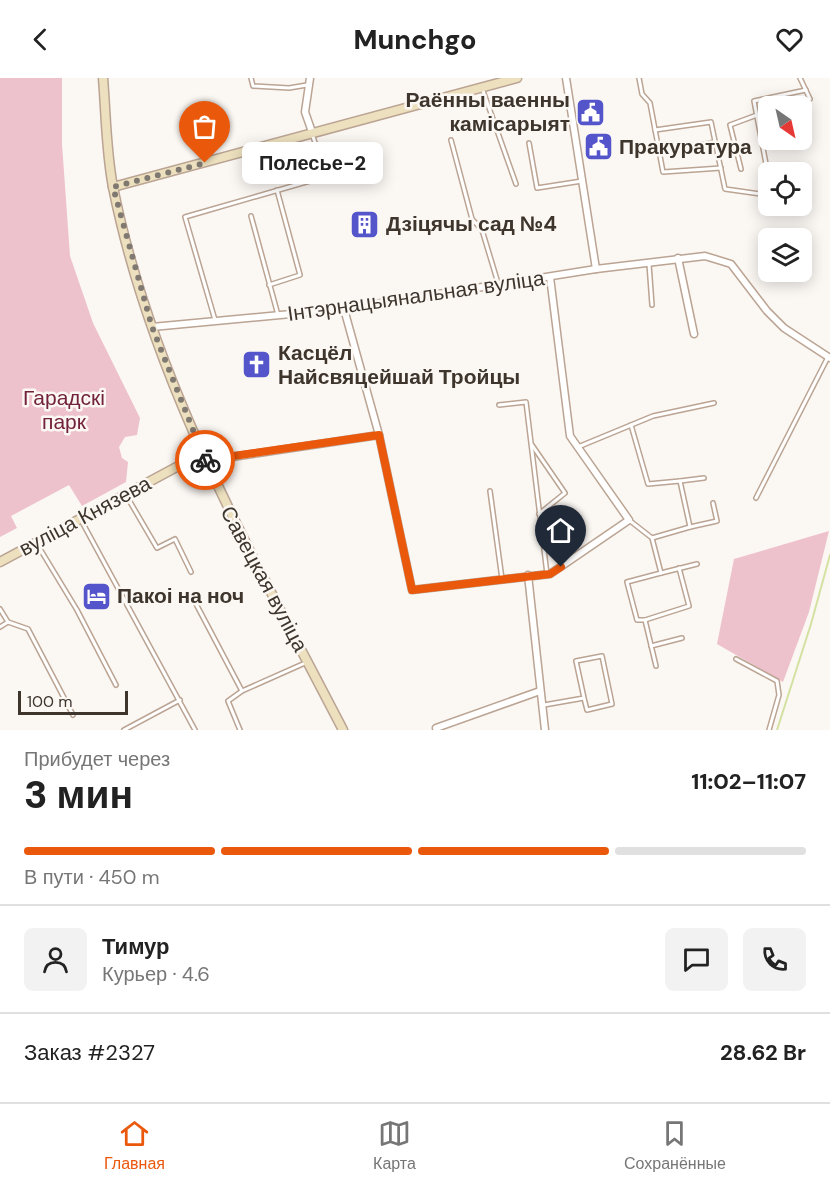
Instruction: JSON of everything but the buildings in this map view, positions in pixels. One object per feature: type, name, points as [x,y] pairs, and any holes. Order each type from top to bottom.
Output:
[{"type":"main road","name":"Савецкая вуліца","points":[[104,78],[113,187],[152,327],[204,459],[343,730]]},
{"type":"main road","points":[[113,187],[483,83],[517,78]]},
{"type":"main road","name":"вуліца Князева","points":[[0,562],[184,463],[204,459]]},
{"type":"street","points":[[566,78],[596,269]]},
{"type":"street","points":[[310,81],[305,112],[312,132]]},
{"type":"street","name":"Інтэрнацыянальная вуліца","points":[[152,327],[344,309],[596,269],[705,256],[731,264],[767,311],[784,328],[829,358]]},
{"type":"street","points":[[678,258],[694,334]]},
{"type":"street","points":[[344,309],[379,435],[412,590],[547,574],[629,520],[570,436],[550,277]]},
{"type":"street","points":[[204,459],[379,435]]},
{"type":"street","points":[[528,575],[545,730]]},
{"type":"street","points":[[435,728],[540,691]]},
{"type":"lane","points":[[252,78],[253,86],[289,88],[310,81]]},
{"type":"lane","points":[[639,78],[642,94],[650,103],[663,172],[721,168]]},
{"type":"lane","points":[[800,78],[809,96]]},
{"type":"lane","points":[[483,83],[516,184]]},
{"type":"lane","points":[[766,162],[754,101],[806,90]]},
{"type":"lane","points":[[741,168],[730,126],[757,115]]},
{"type":"lane","points":[[655,130],[711,122],[725,189],[758,194]]},
{"type":"lane","points":[[216,322],[185,217],[327,176],[312,132]]},
{"type":"lane","points":[[451,140],[472,219],[482,230],[498,285]]},
{"type":"lane","points":[[660,153],[715,142]]},
{"type":"lane","points":[[529,143],[537,188],[582,181]]},
{"type":"lane","points":[[269,285],[300,275],[277,190]]},
{"type":"lane","points":[[251,216],[278,315]]},
{"type":"lane","points":[[648,262],[652,305]]},
{"type":"lane","points":[[756,498],[829,358]]},
{"type":"lane","points":[[499,405],[526,402],[547,574]]},
{"type":"lane","points":[[578,447],[653,416],[714,403]]},
{"type":"lane","points":[[631,424],[648,484],[704,478]]},
{"type":"lane","points":[[531,444],[565,493],[540,514]]},
{"type":"lane","points":[[680,481],[690,527]]},
{"type":"lane","points":[[490,491],[502,579]]},
{"type":"lane","points":[[125,494],[157,548],[175,539],[191,572]]},
{"type":"lane","points":[[652,538],[717,521],[713,503]]},
{"type":"lane","points":[[80,519],[195,730]]},
{"type":"lane","points":[[629,520],[652,538],[661,573]]},
{"type":"lane","points":[[36,542],[77,610],[116,685]]},
{"type":"lane","points":[[679,568],[689,606],[645,620],[637,620],[627,582],[679,568],[697,564]]},
{"type":"lane","points":[[195,602],[242,691]]},
{"type":"lane","points":[[0,609],[8,622],[28,628],[73,715]]},
{"type":"lane","points":[[645,620],[656,666]]},
{"type":"lane","points":[[0,627],[8,622]]},
{"type":"lane","points":[[651,646],[682,638]]},
{"type":"lane","points":[[602,656],[612,704],[587,710],[584,698],[576,661],[602,656]]},
{"type":"lane","points":[[736,659],[777,681],[778,695],[769,730]]},
{"type":"lane","points":[[240,730],[228,701],[242,691],[308,662]]},
{"type":"lane","points":[[542,705],[584,698]]},
{"type":"lane","points":[[124,730],[180,700]]},
{"type":"green space","name":"Гарадскі парк","points":[[0,78],[62,78],[62,144],[70,256],[93,323],[140,418],[137,435],[125,437],[119,447],[122,458],[128,462],[126,482],[82,506],[69,485],[11,516],[17,528],[0,537]]},
{"type":"green space","points":[[829,531],[809,612],[783,682],[717,644],[734,559]]},
{"type":"waterway","points":[[777,730],[811,624],[830,555]]},
{"type":"way so far","points":[[205,163],[113,187],[152,327],[205,460]]},
{"type":"place","name":"Раённы ваенны камісарыят","points":[[591,112]]},
{"type":"place","name":"Пракуратура","points":[[598,147]]},
{"type":"place","name":"Полесье-2","points":[[205,163]]},
{"type":"place","name":"Дзіцячы сад №4","points":[[365,224]]},
{"type":"place","name":"Касцёл Найсвяцейшай Тройцы","points":[[257,365]]},
{"type":"place","name":"Пакоі на ноч","points":[[96,596]]},
{"type":"route","points":[[205,460],[379,435],[412,590],[550,574],[561,567]]}]
